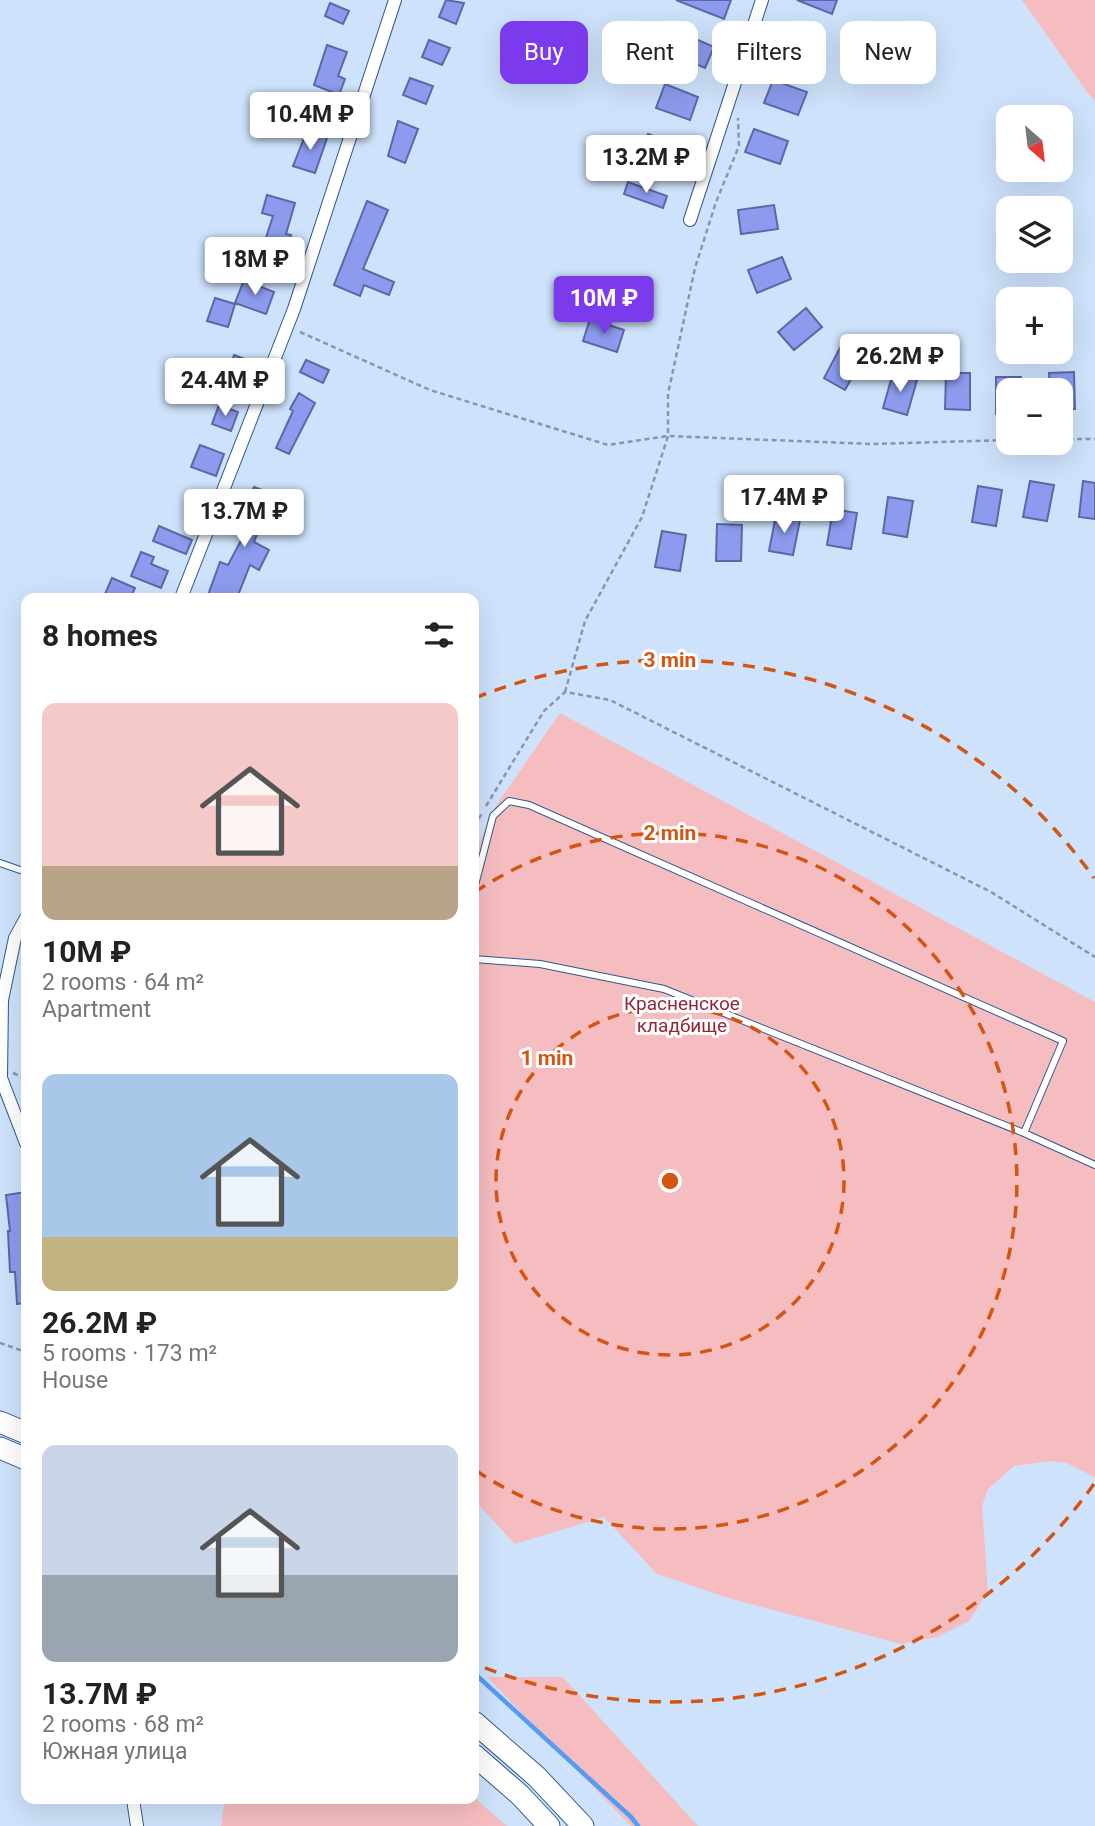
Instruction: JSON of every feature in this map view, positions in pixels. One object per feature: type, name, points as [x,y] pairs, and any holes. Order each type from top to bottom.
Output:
[{"type":"main road","points":[[0,1422],[21,1431]]},
{"type":"main road","points":[[0,1448],[21,1457]]},
{"type":"main road","points":[[479,1726],[537,1777],[583,1826]]},
{"type":"main road","points":[[479,1759],[549,1826]]},
{"type":"street","points":[[183,593],[287,326],[395,0]]},
{"type":"street","points":[[690,220],[762,0]]},
{"type":"street","points":[[21,927],[15,938],[2,1000],[1,1064],[1,1078],[21,1130]]},
{"type":"street","points":[[134,1804],[137,1826]]},
{"type":"lane","points":[[479,870],[493,816],[509,801],[529,805],[1063,1041],[1024,1133]]},
{"type":"lane","points":[[0,863],[21,870]]},
{"type":"lane","points":[[479,959],[540,964],[664,989],[1024,1133],[1095,1165]]},
{"type":"path","points":[[479,819],[544,711],[565,692],[585,621],[642,517],[668,436],[668,394],[695,268],[716,202],[739,146],[738,109]]},
{"type":"path","points":[[287,326],[430,390],[608,444],[668,436],[873,444],[996,440]]},
{"type":"path","points":[[1073,439],[1095,439]]},
{"type":"path","points":[[565,692],[611,700],[991,892],[1095,957]]},
{"type":"path","points":[[0,1343],[21,1350]]},
{"type":"green space","points":[[1022,0],[1095,0],[1095,101],[1087,92]]},
{"type":"green space","name":"Красненское кладбище","points":[[560,713],[1095,1002],[1095,1477],[1067,1463],[1050,1461],[1014,1466],[988,1489],[982,1506],[988,1592],[969,1621],[937,1637],[901,1644],[728,1598],[657,1574],[604,1517],[515,1544],[479,1505],[479,844],[495,807]]},
{"type":"green space","points":[[487,1677],[563,1677],[698,1826],[631,1826]]},
{"type":"green space","points":[[479,1801],[507,1826],[221,1826],[224,1804],[479,1804]]},
{"type":"building","points":[[446,0],[464,3],[456,24],[439,17]]},
{"type":"building","points":[[676,0],[731,0],[724,19]]},
{"type":"building","points":[[797,0],[837,0],[832,14]]},
{"type":"building","points":[[330,3],[349,11],[343,24],[325,16]]},
{"type":"building","points":[[429,40],[450,48],[442,65],[422,57]]},
{"type":"building","points":[[698,40],[712,46],[705,68],[698,65]]},
{"type":"building","points":[[327,45],[347,52],[338,76],[345,79],[339,95],[314,85]]},
{"type":"building","points":[[410,78],[433,86],[426,104],[403,95]]},
{"type":"building","points":[[665,84],[698,97],[690,120],[656,108]]},
{"type":"building","points":[[771,84],[784,84],[807,92],[798,115],[764,103]]},
{"type":"building","points":[[398,121],[418,129],[405,163],[388,156]]},
{"type":"building","points":[[754,129],[788,141],[780,164],[745,152]]},
{"type":"building","points":[[307,131],[327,138],[315,173],[293,166]]},
{"type":"building","points":[[648,134],[681,146],[672,170],[639,157]]},
{"type":"building","points":[[628,182],[667,196],[663,208],[624,194]]},
{"type":"building","points":[[267,195],[295,203],[286,234],[291,235],[283,260],[261,253],[273,216],[262,213]]},
{"type":"building","points":[[367,201],[388,210],[363,269],[394,282],[389,295],[364,285],[360,296],[334,285]]},
{"type":"building","points":[[774,205],[778,229],[741,234],[738,210]]},
{"type":"building","points":[[782,257],[791,279],[757,293],[748,270]]},
{"type":"building","points":[[244,280],[274,292],[266,314],[235,303]]},
{"type":"building","points":[[215,298],[235,304],[228,327],[207,321]]},
{"type":"building","points":[[806,308],[822,327],[794,350],[778,332]]},
{"type":"building","points":[[590,319],[624,330],[617,352],[583,341]]},
{"type":"building","points":[[841,346],[863,358],[845,390],[824,378]]},
{"type":"building","points":[[234,355],[256,363],[248,390],[225,382]]},
{"type":"building","points":[[306,360],[329,370],[323,383],[300,372]]},
{"type":"building","points":[[1074,372],[1075,409],[1073,378],[1049,378],[1049,373]]},
{"type":"building","points":[[893,373],[917,380],[907,415],[883,408]]},
{"type":"building","points":[[946,373],[970,373],[970,410],[945,409]]},
{"type":"building","points":[[299,393],[315,403],[289,454],[276,448],[293,411],[290,409]]},
{"type":"building","points":[[219,405],[238,412],[231,431],[212,424]]},
{"type":"building","points":[[200,445],[224,454],[216,476],[191,467]]},
{"type":"building","points":[[1030,481],[1054,485],[1047,521],[1023,517]]},
{"type":"building","points":[[1083,481],[1095,483],[1095,519],[1079,517]]},
{"type":"building","points":[[978,486],[1002,490],[996,526],[972,522]]},
{"type":"building","points":[[254,487],[273,494],[254,542],[269,550],[259,570],[250,565],[239,593],[209,593],[220,562],[228,565],[245,533],[235,529]]},
{"type":"building","points":[[888,497],[913,501],[907,537],[883,533]]},
{"type":"building","points":[[833,509],[857,513],[851,549],[827,545]]},
{"type":"building","points":[[776,515],[800,520],[793,555],[769,551]]},
{"type":"building","points":[[717,524],[742,525],[741,561],[716,561]]},
{"type":"building","points":[[159,526],[192,540],[186,554],[153,541]]},
{"type":"building","points":[[662,531],[686,535],[680,571],[655,567]]},
{"type":"building","points":[[141,552],[154,557],[151,564],[168,571],[161,588],[131,576]]},
{"type":"building","points":[[112,578],[135,588],[132,593],[105,593]]},
{"type":"building","points":[[21,1193],[21,1304],[17,1304],[15,1272],[10,1272],[10,1231],[6,1195]]},
{"type":"waterway","points":[[479,1678],[638,1826]]}]
